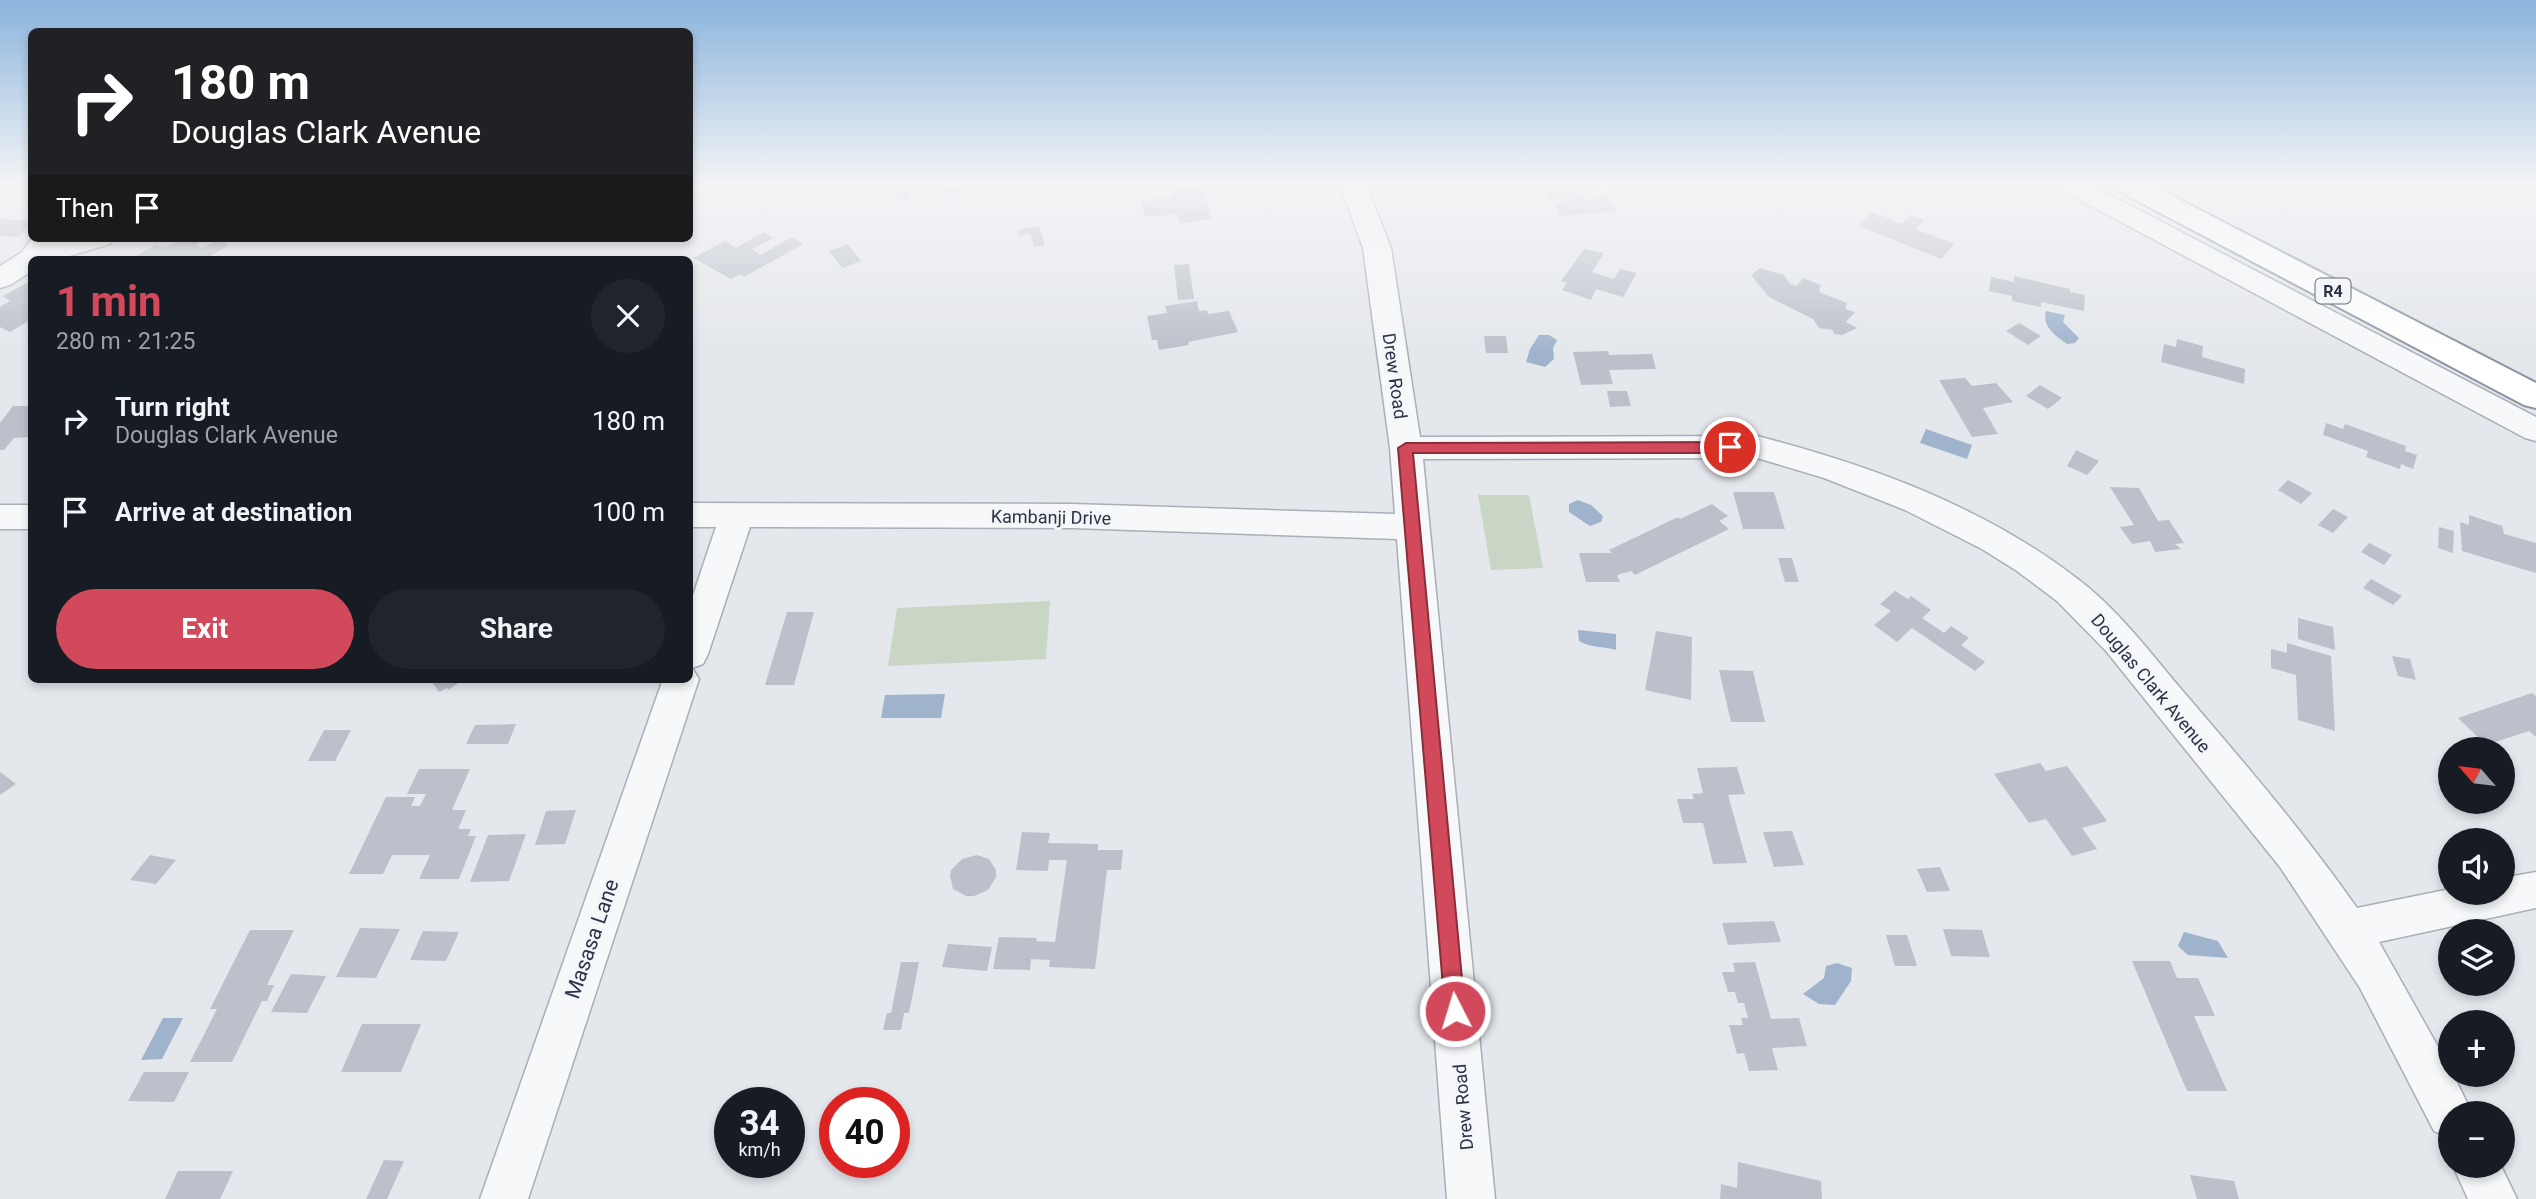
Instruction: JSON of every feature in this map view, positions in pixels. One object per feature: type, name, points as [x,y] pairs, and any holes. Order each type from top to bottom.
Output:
[{"type":"highway","name":"R4","points":[[2236,241],[2536,397]]},
{"type":"street","name":"Drew Road","points":[[1374,241],[1406,448],[1471,1199]]},
{"type":"street","points":[[2178,241],[2536,430]]},
{"type":"street","points":[[39,256],[86,242]]},
{"type":"street","points":[[0,279],[28,261]]},
{"type":"street","name":"Douglas Clark Avenue","points":[[1406,448],[1757,447],[1796,456],[1840,472],[1929,508],[1989,538],[2062,585],[2119,641],[2288,848],[2347,929],[2406,1029],[2443,1101]]},
{"type":"street","name":"Kambanji Drive","points":[[693,515],[1072,516],[1412,527]]},
{"type":"street","points":[[693,645],[737,515]]},
{"type":"street","points":[[0,517],[28,517]]},
{"type":"street","name":"Masasa Lane","points":[[504,1199],[680,683]]},
{"type":"street","points":[[2347,929],[2536,890]]},
{"type":"street","points":[[2482,1178],[2493,1199]]},
{"type":"green space","points":[[1478,495],[1529,495],[1543,568],[1491,570]]},
{"type":"green space","points":[[1050,601],[1046,659],[888,666],[897,608]]},
{"type":"water","points":[[2046,311],[2065,315],[2063,322],[2079,338],[2075,343],[2067,344],[2050,330],[2046,322]]},
{"type":"water","points":[[1539,335],[1549,335],[1557,340],[1553,348],[1554,359],[1545,367],[1526,362]]},
{"type":"water","points":[[1926,429],[1972,445],[1967,459],[1920,443]]},
{"type":"water","points":[[1578,500],[1591,505],[1603,516],[1601,522],[1590,526],[1569,512],[1569,504]]},
{"type":"water","points":[[1578,630],[1616,634],[1616,650],[1579,641]]},
{"type":"water","points":[[945,694],[941,718],[881,718],[885,695]]},
{"type":"water","points":[[2184,932],[2218,941],[2228,958],[2188,955],[2178,946]]},
{"type":"water","points":[[1837,963],[1852,968],[1851,981],[1835,1005],[1819,1004],[1803,994],[1824,978],[1826,966]]},
{"type":"water","points":[[163,1018],[183,1018],[162,1059],[141,1060]]},
{"type":"building","points":[[725,241],[736,248],[748,241],[767,241],[752,249],[760,255],[785,241],[798,241],[803,244],[744,277],[740,274],[731,279],[693,258]]},
{"type":"building","points":[[1032,241],[1044,241],[1045,245],[1034,247]]},
{"type":"building","points":[[1896,241],[1946,241],[1954,244],[1941,259]]},
{"type":"building","points":[[174,242],[200,242],[196,245],[202,248],[214,242],[229,245],[210,256],[136,256],[155,245],[166,247]]},
{"type":"building","points":[[848,244],[861,261],[842,268],[829,251]]},
{"type":"building","points":[[1584,249],[1604,253],[1592,272],[1614,279],[1620,269],[1637,273],[1623,297],[1596,289],[1591,300],[1562,290],[1567,283],[1561,281]]},
{"type":"building","points":[[1189,264],[1194,299],[1178,300],[1174,265]]},
{"type":"building","points":[[1760,268],[1784,275],[1790,284],[1797,286],[1803,278],[1821,285],[1819,292],[1847,303],[1845,309],[1855,312],[1846,322],[1857,328],[1842,335],[1834,334],[1833,330],[1819,328],[1813,319],[1769,297],[1751,275]]},
{"type":"building","points":[[2014,276],[2085,295],[2084,311],[2041,302],[2041,307],[2012,301],[2012,296],[1989,291],[1991,277],[2014,282]]},
{"type":"building","points":[[28,282],[28,321],[10,332],[0,327],[0,307],[10,301],[3,296]]},
{"type":"building","points":[[1197,301],[1199,311],[1207,310],[1208,314],[1229,311],[1238,332],[1159,350],[1157,340],[1152,340],[1147,316],[1167,313],[1165,306]]},
{"type":"building","points":[[2019,323],[2041,336],[2028,345],[2006,331]]},
{"type":"building","points":[[1484,336],[1506,336],[1508,353],[1486,353]]},
{"type":"building","points":[[2177,339],[2203,346],[2202,357],[2245,369],[2244,384],[2161,362],[2164,344],[2176,347]]},
{"type":"building","points":[[1608,351],[1609,355],[1652,354],[1656,369],[1609,370],[1613,384],[1581,385],[1573,352]]},
{"type":"building","points":[[1965,378],[1972,386],[1996,383],[2013,402],[1983,408],[1998,434],[1972,437],[1939,380]]},
{"type":"building","points":[[2040,385],[2062,398],[2048,409],[2026,396]]},
{"type":"building","points":[[1607,391],[1627,391],[1631,406],[1610,407]]},
{"type":"building","points":[[13,406],[28,406],[28,437],[14,438],[4,450],[0,450],[0,423]]},
{"type":"building","points":[[2326,423],[2343,429],[2345,424],[2406,446],[2405,451],[2417,455],[2413,469],[2401,464],[2400,469],[2366,457],[2368,451],[2323,435]]},
{"type":"building","points":[[2076,450],[2099,461],[2087,475],[2067,466]]},
{"type":"building","points":[[2288,480],[2312,493],[2301,504],[2278,490]]},
{"type":"building","points":[[2110,487],[2139,488],[2158,521],[2169,520],[2184,543],[2175,544],[2181,549],[2155,552],[2150,541],[2132,544],[2120,527],[2134,525]]},
{"type":"building","points":[[1733,492],[1774,492],[1785,529],[1743,529]]},
{"type":"building","points":[[1712,504],[1728,516],[1719,521],[1729,529],[1635,575],[1631,571],[1617,575],[1620,582],[1586,582],[1579,553],[1612,553],[1609,550]]},
{"type":"building","points":[[2333,509],[2348,517],[2333,533],[2318,525]]},
{"type":"building","points":[[2469,515],[2502,526],[2504,534],[2536,543],[2536,573],[2462,551],[2460,522],[2469,525]]},
{"type":"building","points":[[2439,527],[2454,531],[2453,553],[2438,548]]},
{"type":"building","points":[[2369,543],[2392,555],[2384,565],[2361,552]]},
{"type":"building","points":[[1778,558],[1792,558],[1799,582],[1785,582]]},
{"type":"building","points":[[2371,579],[2402,596],[2393,605],[2363,588]]},
{"type":"building","points":[[1895,591],[1908,599],[1911,596],[1931,610],[1922,618],[1944,633],[1951,626],[1969,638],[1961,645],[1985,662],[1975,671],[1912,628],[1897,642],[1874,625],[1891,611],[1880,604]]},
{"type":"building","points":[[787,612],[814,612],[794,685],[765,685]]},
{"type":"building","points":[[2298,618],[2333,627],[2335,650],[2298,639]]},
{"type":"building","points":[[1656,631],[1692,637],[1691,700],[1645,690]]},
{"type":"building","points":[[2287,643],[2331,656],[2335,731],[2298,720],[2296,675],[2271,668],[2271,649],[2287,653]]},
{"type":"building","points":[[2392,656],[2410,659],[2416,680],[2398,676]]},
{"type":"building","points":[[1719,670],[1753,671],[1765,722],[1731,722]]},
{"type":"building","points":[[433,683],[458,683],[448,690],[447,688],[439,692]]},
{"type":"building","points":[[2532,693],[2536,696],[2536,737],[2529,731],[2511,737],[2478,737],[2458,718]]},
{"type":"building","points":[[516,724],[508,744],[466,744],[475,725]]},
{"type":"building","points":[[324,730],[351,730],[335,761],[308,761]]},
{"type":"building","points":[[2040,763],[2046,771],[2067,766],[2107,821],[2082,828],[2097,849],[2072,856],[2046,819],[2029,823],[1994,774]]},
{"type":"building","points":[[1737,767],[1745,794],[1728,795],[1747,863],[1713,864],[1703,823],[1683,823],[1677,799],[1694,799],[1692,794],[1703,793],[1697,768]]},
{"type":"building","points":[[419,769],[470,769],[452,810],[466,810],[458,829],[471,829],[468,836],[476,836],[459,879],[419,879],[430,855],[392,855],[383,874],[349,874],[386,797],[415,797],[411,806],[420,806],[426,794],[407,794]]},
{"type":"building","points":[[0,772],[16,784],[0,795]]},
{"type":"building","points":[[576,810],[565,844],[535,845],[546,811]]},
{"type":"building","points":[[1792,831],[1804,865],[1774,867],[1763,832]]},
{"type":"building","points":[[1022,832],[1050,833],[1048,843],[1098,844],[1098,850],[1123,850],[1121,870],[1107,870],[1095,969],[1049,967],[1050,960],[1031,959],[1030,970],[993,969],[999,937],[1037,938],[1036,941],[1055,942],[1067,860],[1049,860],[1048,871],[1016,870]]},
{"type":"building","points":[[526,834],[509,881],[470,882],[488,835]]},
{"type":"building","points":[[150,855],[176,860],[156,884],[130,880]]},
{"type":"building","points":[[977,855],[989,859],[996,870],[996,877],[988,890],[974,896],[966,896],[953,889],[951,870],[962,859]]},
{"type":"building","points":[[1940,867],[1950,891],[1927,892],[1917,869]]},
{"type":"building","points":[[1774,921],[1781,942],[1728,945],[1722,923]]},
{"type":"building","points":[[360,928],[400,929],[376,978],[336,977]]},
{"type":"building","points":[[1943,929],[1982,930],[1990,957],[1951,956]]},
{"type":"building","points":[[250,930],[294,930],[267,985],[274,985],[267,1001],[262,1001],[232,1062],[190,1062],[217,1009],[210,1009]]},
{"type":"building","points":[[423,931],[459,932],[446,961],[410,960]]},
{"type":"building","points":[[1886,935],[1907,935],[1917,966],[1895,966]]},
{"type":"building","points":[[948,944],[992,947],[987,971],[942,967]]},
{"type":"building","points":[[2132,961],[2170,961],[2177,978],[2198,978],[2215,1016],[2194,1016],[2227,1091],[2187,1091]]},
{"type":"building","points":[[901,962],[919,962],[909,1013],[904,1013],[901,1030],[883,1030],[887,1013],[891,1013]]},
{"type":"building","points":[[1755,962],[1771,1019],[1799,1018],[1807,1046],[1772,1048],[1778,1070],[1749,1071],[1744,1053],[1737,1054],[1729,1025],[1743,1025],[1741,1018],[1748,1018],[1744,1003],[1738,1003],[1735,992],[1728,992],[1722,972],[1735,972],[1733,963]]},
{"type":"building","points":[[291,974],[326,976],[307,1013],[271,1012]]},
{"type":"building","points":[[362,1024],[421,1024],[401,1072],[341,1072]]},
{"type":"building","points":[[144,1072],[189,1072],[174,1102],[128,1101]]},
{"type":"building","points":[[384,1160],[404,1161],[387,1199],[366,1199]]},
{"type":"building","points":[[1738,1162],[1821,1181],[1822,1199],[1720,1199],[1721,1184],[1737,1188]]},
{"type":"building","points":[[178,1171],[233,1171],[220,1199],[165,1199]]},
{"type":"building","points":[[2190,1175],[2234,1181],[2239,1199],[2197,1199]]},
{"type":"route","points":[[1455,1011],[1406,448],[1730,447]]}]
